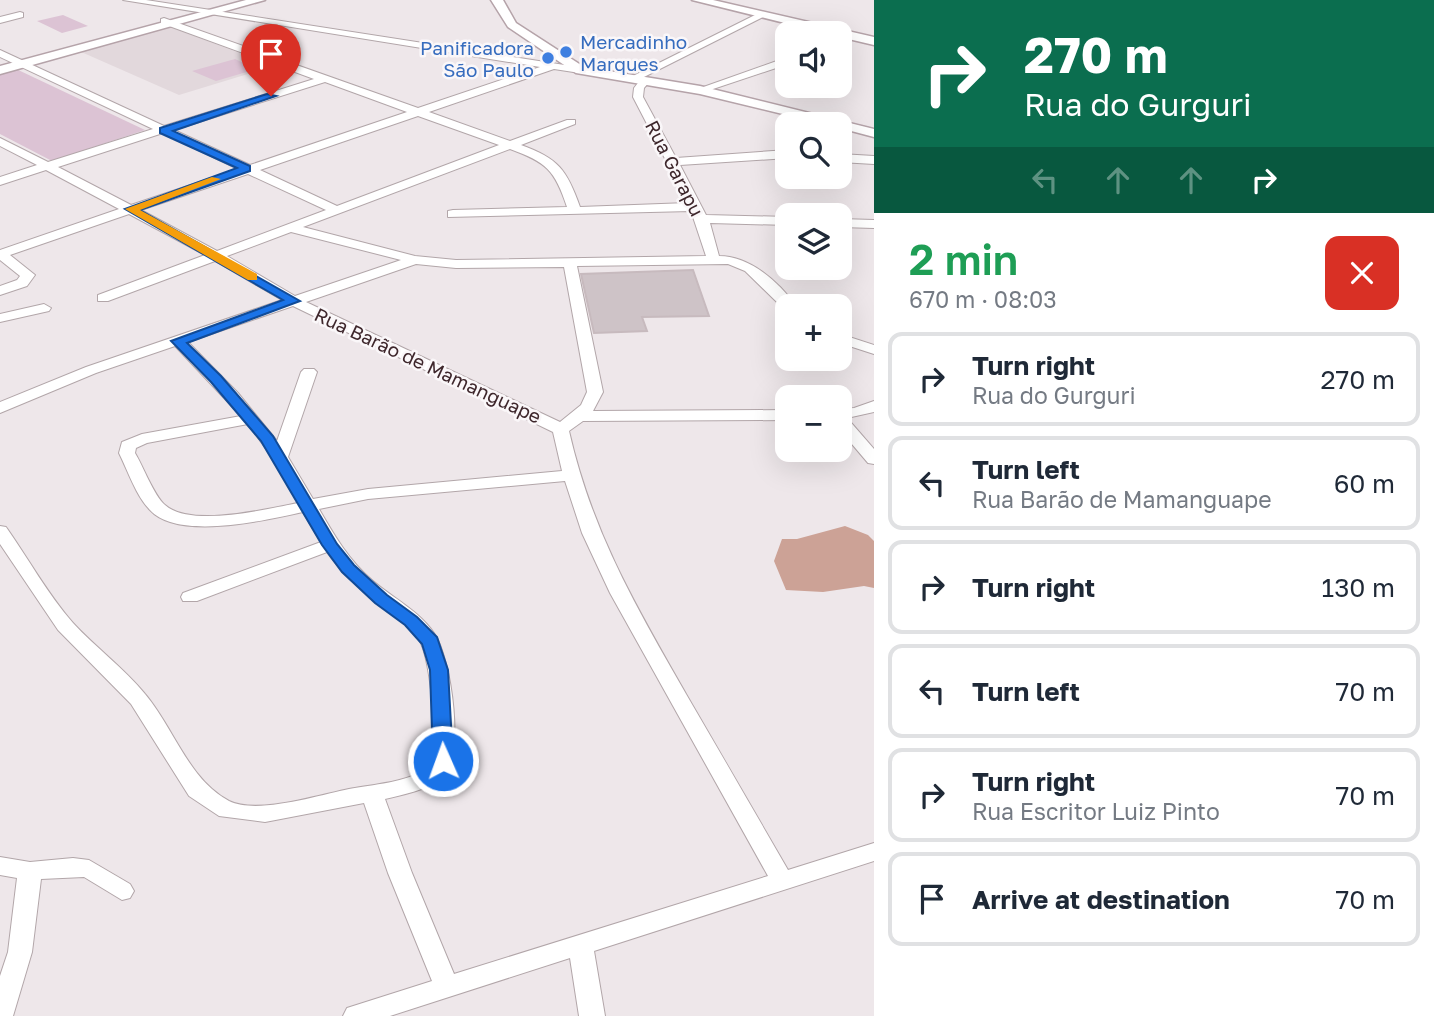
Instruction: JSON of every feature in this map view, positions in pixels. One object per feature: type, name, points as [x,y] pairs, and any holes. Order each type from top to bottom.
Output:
[{"type":"main road","points":[[0,67],[242,0]]},
{"type":"main road","points":[[203,12],[259,0]]},
{"type":"main road","points":[[497,0],[512,25],[580,70],[700,90],[791,112]]},
{"type":"main road","points":[[698,0],[873,41]]},
{"type":"main road","points":[[852,127],[874,133]]},
{"type":"street","points":[[128,0],[580,70]]},
{"type":"street","points":[[0,20],[20,15]]},
{"type":"street","points":[[639,80],[762,15]]},
{"type":"street","points":[[168,22],[535,153],[555,165],[575,211]]},
{"type":"street","points":[[0,53],[337,210]]},
{"type":"street","points":[[700,90],[775,64]]},
{"type":"street","points":[[0,254],[553,65]]},
{"type":"street","points":[[0,181],[324,79]]},
{"type":"street","name":"Rua Garapu","points":[[639,80],[638,97],[699,213],[713,259]]},
{"type":"street","points":[[103,298],[571,122]]},
{"type":"street","name":"Rua Barão de Mamanguape","points":[[0,141],[217,256],[293,301],[561,429]]},
{"type":"street","points":[[672,162],[775,154]]},
{"type":"street","points":[[852,159],[874,160]]},
{"type":"street","points":[[453,214],[575,211],[699,213],[775,221]]},
{"type":"street","points":[[852,223],[874,223]]},
{"type":"street","points":[[291,228],[415,260],[487,265],[713,259],[737,262],[750,268],[777,294]]},
{"type":"street","points":[[0,254],[28,275],[22,282],[0,291]]},
{"type":"street","points":[[0,408],[91,370],[415,260]]},
{"type":"street","points":[[570,264],[594,383],[594,400],[580,416],[561,429],[570,475],[585,523],[609,577],[783,883]]},
{"type":"street","points":[[0,317],[44,308]]},
{"type":"street","points":[[0,531],[52,611],[138,699],[197,790],[227,810],[244,814],[265,814],[372,794],[424,779],[440,768],[443,761],[439,670],[431,642],[411,621],[363,584],[330,545],[280,457],[251,419],[178,341]]},
{"type":"street","points":[[852,342],[874,350]]},
{"type":"street","points":[[280,457],[309,372]]},
{"type":"street","points":[[852,413],[874,406]]},
{"type":"street","points":[[580,416],[775,415]]},
{"type":"street","points":[[251,419],[142,439],[128,446],[127,453],[157,508],[170,518],[238,519],[367,494],[570,475]]},
{"type":"street","points":[[852,434],[874,459]]},
{"type":"street","points":[[190,597],[330,545]]},
{"type":"street","points":[[372,794],[400,873],[447,988]]},
{"type":"street","points":[[356,1016],[581,947],[874,852]]},
{"type":"street","points":[[0,866],[30,871],[73,867],[89,869],[122,891]]},
{"type":"street","points":[[0,1016],[20,952],[30,871]]},
{"type":"street","points":[[581,947],[592,1016]]},
{"type":"shaded area","points":[[63,15],[88,26],[62,33],[37,21]]},
{"type":"shaded area","points":[[171,27],[274,66],[179,95],[79,51]]},
{"type":"shaded area","points":[[235,59],[257,69],[216,81],[192,71]]},
{"type":"shaded area","points":[[14,68],[145,130],[52,161],[0,134],[0,72]]},
{"type":"shaded area","points":[[845,526],[868,535],[874,541],[874,588],[864,586],[823,592],[786,590],[774,561],[782,539],[797,539]]},
{"type":"building","points":[[693,270],[709,316],[642,317],[647,331],[594,333],[581,274]]},
{"type":"slow traffic","points":[[216,179],[130,209],[253,277]]},
{"type":"place","name":"Mercadinho Marques","points":[[566,52]]},
{"type":"place","name":"Panificadora São Paulo","points":[[548,58]]},
{"type":"route","points":[[271,96],[164,130],[246,168],[130,209],[293,301],[178,341],[216,379],[268,439],[330,545],[348,568],[363,584],[422,630],[431,642],[439,670],[443,761]]}]
